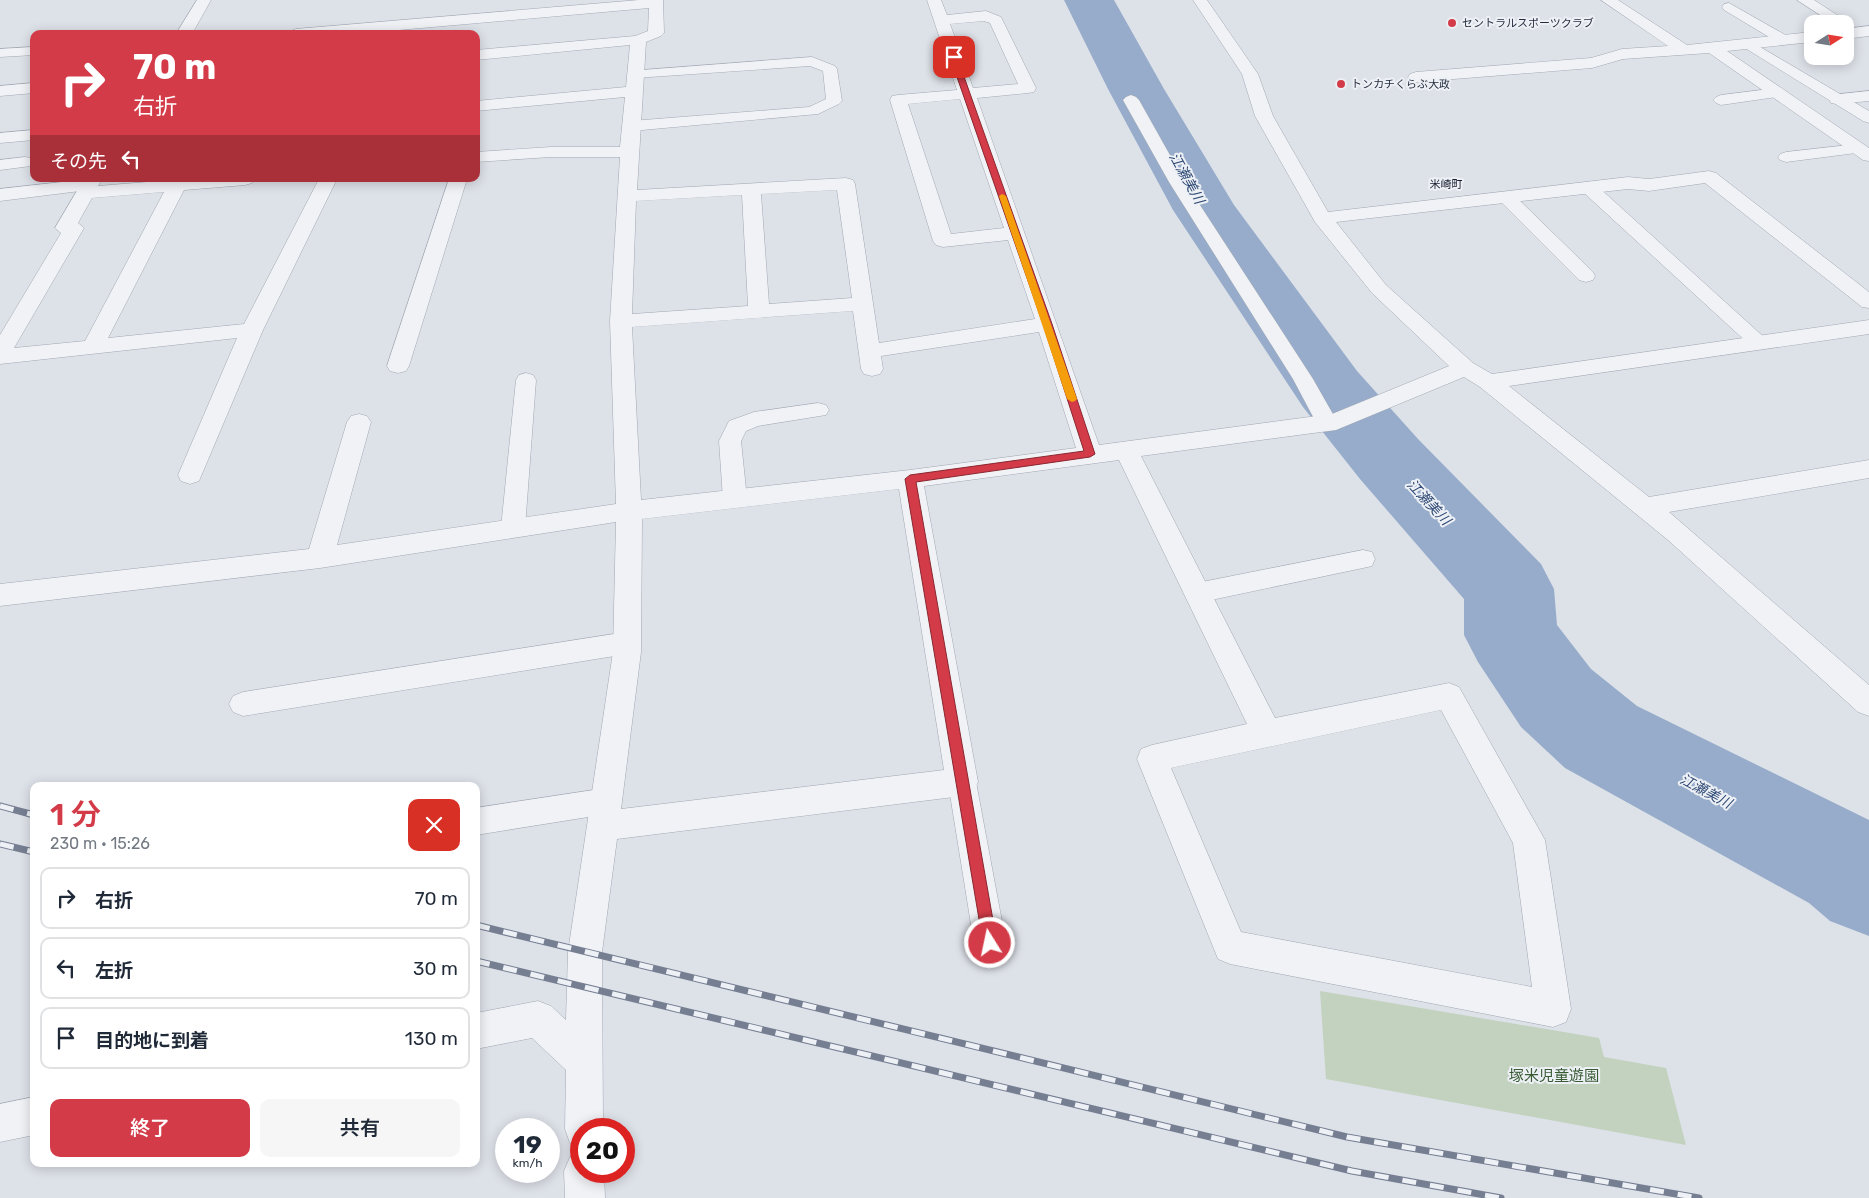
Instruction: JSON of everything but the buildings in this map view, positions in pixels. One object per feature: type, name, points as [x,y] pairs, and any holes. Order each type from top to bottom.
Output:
[{"type":"street","points":[[186,30],[204,0]]},
{"type":"street","points":[[934,0],[1047,324],[1090,454]]},
{"type":"street","points":[[1200,0],[1250,74],[1264,116],[1322,218],[1379,289],[1465,368],[1488,382],[1677,532],[1869,703]]},
{"type":"street","points":[[1608,0],[1684,50]]},
{"type":"street","points":[[341,30],[656,2],[656,33],[638,40],[480,55]]},
{"type":"street","points":[[940,20],[986,16],[996,20],[1028,88],[898,100],[943,241],[1015,233]]},
{"type":"street","points":[[1416,77],[1592,63],[1622,54],[1750,45],[1804,38]]},
{"type":"street","points":[[584,1118],[585,952],[627,652],[629,510],[621,321],[629,152],[638,40]]},
{"type":"street","points":[[1712,48],[1864,152]]},
{"type":"street","points":[[480,105],[634,83]]},
{"type":"street","points":[[0,91],[30,88]]},
{"type":"street","points":[[1837,99],[1869,96]]},
{"type":"street","points":[[480,157],[551,152],[629,152]]},
{"type":"street","points":[[0,165],[29,156]]},
{"type":"street","points":[[1322,218],[1628,183],[1649,186],[1709,177],[1869,302]]},
{"type":"street","points":[[0,194],[89,185],[177,185],[211,182]]},
{"type":"street","points":[[190,475],[252,330],[326,182]]},
{"type":"street","points":[[398,366],[457,182]]},
{"type":"street","points":[[627,196],[846,184],[871,360],[1047,324]]},
{"type":"street","points":[[0,353],[74,228],[65,228],[89,185]]},
{"type":"street","points":[[93,347],[177,185]]},
{"type":"street","points":[[751,189],[758,311]]},
{"type":"street","points":[[621,321],[864,304]]},
{"type":"street","points":[[1488,382],[1869,327]]},
{"type":"street","points":[[0,357],[252,330]]},
{"type":"street","points":[[0,596],[320,558],[629,510],[910,479],[1343,418],[1465,368]]},
{"type":"street","points":[[320,558],[359,422]]},
{"type":"street","points":[[1126,450],[1267,733]]},
{"type":"street","points":[[1645,507],[1869,470]]},
{"type":"street","points":[[605,813],[962,782],[910,479]]},
{"type":"street","points":[[1449,696],[1529,840],[1553,1009],[1230,947],[1152,759],[1267,733],[1449,696]]},
{"type":"street","points":[[480,1030],[538,1019],[584,1062]]},
{"type":"street","points":[[0,1123],[30,1117]]},
{"type":"street","points":[[584,1183],[584,1198]]},
{"type":"lane","points":[[1804,0],[1829,15]]},
{"type":"lane","points":[[1729,7],[1784,40]]},
{"type":"lane","points":[[1750,45],[1869,118]]},
{"type":"lane","points":[[0,53],[30,51]]},
{"type":"lane","points":[[631,126],[812,111],[834,101],[830,69],[812,60],[634,83]]},
{"type":"lane","points":[[1721,100],[1778,94]]},
{"type":"lane","points":[[1131,100],[1177,182],[1303,379],[1343,418]]},
{"type":"lane","points":[[0,138],[30,135]]},
{"type":"lane","points":[[1786,157],[1864,152]]},
{"type":"lane","points":[[1588,188],[1758,343]]},
{"type":"lane","points":[[1506,197],[1586,276]]},
{"type":"lane","points":[[513,528],[526,380]]},
{"type":"lane","points":[[735,499],[730,441],[737,426],[754,419],[818,410]]},
{"type":"lane","points":[[1197,593],[1363,560]]},
{"type":"lane","points":[[243,704],[627,643]]},
{"type":"lane","points":[[962,782],[990,943]]},
{"type":"lane","points":[[480,822],[605,813]]},
{"type":"green space","name":"塚米児童遊園","points":[[1320,991],[1599,1038],[1604,1057],[1666,1068],[1686,1145],[1326,1079]]},
{"type":"waterway","name":"江瀬美川","points":[[1089,0],[1136,89],[1205,210],[1330,389],[1389,459],[1509,589],[1511,635],[1556,698],[1601,737],[1848,866],[1869,883]]},
{"type":"railway","points":[[0,806],[30,814]]},
{"type":"railway","points":[[0,844],[30,851]]},
{"type":"railway","points":[[480,926],[1347,1137],[1699,1198]]},
{"type":"railway","points":[[480,962],[1352,1171],[1501,1198]]},
{"type":"slow traffic","points":[[1002,196],[1072,399]]},
{"type":"place","name":"セントラルスポーツクラブ","points":[[1452,23]]},
{"type":"place","name":"トンカチくらぶ大政","points":[[1341,84]]},
{"type":"district","name":"米崎町","points":[[1446,184]]},
{"type":"route","points":[[954,57],[1090,454],[910,479],[990,943]]}]
